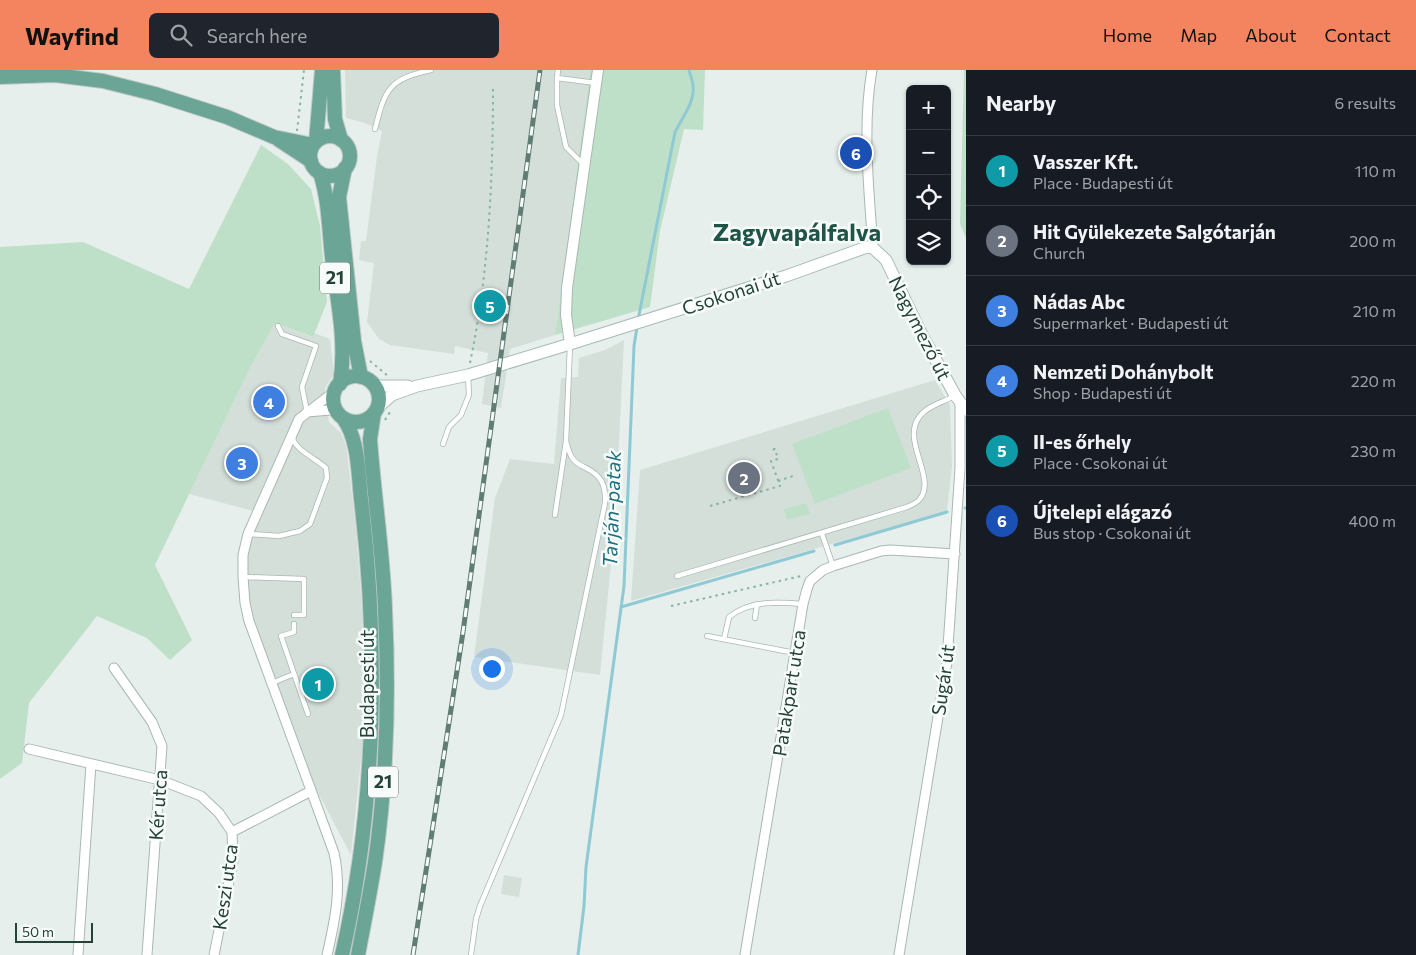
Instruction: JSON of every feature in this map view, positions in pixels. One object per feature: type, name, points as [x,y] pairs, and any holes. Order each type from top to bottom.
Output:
[{"type":"main road","points":[[315,144],[322,70]]},
{"type":"main road","name":"21","points":[[333,70],[334,119],[341,140],[349,151],[348,163],[345,168],[339,197],[354,341],[361,377]]},
{"type":"main road","points":[[0,76],[55,75],[103,81],[154,94],[274,136],[315,144]]},
{"type":"main road","points":[[274,136],[311,161]]},
{"type":"main road","points":[[311,161],[311,150],[323,138],[330,136],[341,140]]},
{"type":"main road","name":"21","points":[[311,161],[314,168],[320,174],[328,220],[343,341],[343,365],[333,401],[340,415]]},
{"type":"main road","points":[[320,174],[334,175],[345,168]]},
{"type":"main road","name":"Csokonai út","points":[[417,386],[468,375],[786,276],[858,249],[874,248]]},
{"type":"main road","name":"Nagymező út","points":[[874,248],[886,260],[922,335],[960,403]]},
{"type":"main road","points":[[337,387],[352,377],[361,377],[368,380],[374,386],[417,386]]},
{"type":"main road","name":"21","points":[[374,386],[378,397],[375,410]]},
{"type":"main road","points":[[340,415],[352,422],[362,421],[392,395],[417,386]]},
{"type":"main road","name":"Budapesti út","points":[[358,955],[375,861],[386,738],[385,608],[370,439],[375,410]]},
{"type":"main road","name":"Budapesti út","points":[[340,415],[348,424],[354,444],[364,524],[372,673],[370,736],[360,857],[342,955]]},
{"type":"street","points":[[570,344],[566,315],[567,288],[598,70]]},
{"type":"street","points":[[872,70],[869,96],[868,156],[874,248]]},
{"type":"street","points":[[328,955],[339,887],[334,853],[249,621],[245,604],[243,556],[248,534],[299,419],[337,387]]},
{"type":"street","name":"Sugár út","points":[[899,955],[947,662],[958,498],[963,470],[960,403]]},
{"type":"street","points":[[307,412],[330,410],[340,415]]},
{"type":"street","points":[[813,578],[823,570],[833,566],[881,551],[955,554]]},
{"type":"street","name":"Patakpart utca","points":[[745,955],[803,604],[807,589],[813,578]]},
{"type":"street","name":"Kér utca","points":[[114,668],[152,722],[162,746],[147,955]]},
{"type":"street","name":"Keszi utca","points":[[29,749],[160,780],[201,796],[219,813],[232,832],[233,860],[214,955]]},
{"type":"street","points":[[78,955],[91,764]]},
{"type":"street","points":[[232,832],[311,791]]},
{"type":"lane","points":[[375,129],[381,105],[386,93],[393,84],[403,78],[432,70]]},
{"type":"lane","points":[[558,70],[557,105],[566,147],[585,166]]},
{"type":"lane","points":[[557,78],[596,83]]},
{"type":"lane","points":[[278,326],[282,334],[316,346],[302,387],[307,412]]},
{"type":"lane","points":[[555,515],[566,441],[570,344]]},
{"type":"lane","points":[[443,444],[449,426],[461,415],[469,395],[468,375]]},
{"type":"lane","points":[[678,576],[907,507],[920,499],[924,482],[914,439],[916,423],[924,412],[960,403]]},
{"type":"lane","points":[[248,534],[278,536],[300,531],[310,524],[327,478],[326,468],[318,460],[300,449],[293,442],[293,435]]},
{"type":"lane","points":[[471,955],[476,919],[480,906],[561,715],[605,503],[605,489],[601,479],[597,474],[572,459],[566,441]]},
{"type":"lane","points":[[822,534],[833,566]]},
{"type":"lane","points":[[243,577],[304,578],[304,616],[294,615]]},
{"type":"lane","points":[[755,618],[757,604]]},
{"type":"lane","points":[[724,639],[729,617],[740,609],[757,604],[803,604]]},
{"type":"lane","points":[[294,624],[294,632],[281,636],[308,714]]},
{"type":"lane","points":[[707,636],[795,653]]},
{"type":"lane","points":[[272,683],[294,674]]},
{"type":"path","points":[[296,140],[304,70]]},
{"type":"path","points":[[468,375],[480,309],[492,196],[493,86]]},
{"type":"path","points":[[370,360],[389,377],[391,386]]},
{"type":"path","points":[[710,506],[780,486],[771,461],[778,459],[775,449],[772,450]]},
{"type":"path","points":[[778,481],[793,476]]},
{"type":"path","points":[[671,606],[798,576],[813,578]]},
{"type":"shaded area","points":[[345,70],[590,70],[555,335],[510,349],[501,408],[482,404],[488,353],[455,346],[454,354],[390,345],[379,339],[367,322],[374,263],[359,260],[361,241],[366,241],[382,131],[365,123],[346,118]]},
{"type":"shaded area","points":[[275,323],[312,337],[314,333],[330,339],[334,374],[325,388],[329,422],[341,433],[346,445],[356,528],[362,609],[364,685],[363,740],[351,855],[316,789],[253,621],[248,601],[246,573],[248,553],[261,513],[189,494],[249,370]]},
{"type":"shaded area","points":[[624,340],[615,524],[600,675],[474,657],[495,498],[510,459],[554,464],[561,378],[578,377],[579,358],[605,350]]},
{"type":"shaded area","points":[[935,380],[950,405],[952,466],[947,511],[631,601],[640,470]]},
{"type":"shaded area","points":[[504,875],[522,878],[519,897],[501,894]]},
{"type":"green space","points":[[590,70],[705,70],[703,130],[684,129],[660,231],[650,307],[555,335]]},
{"type":"green space","points":[[964,70],[966,70],[966,238],[960,224]]},
{"type":"green space","points":[[261,145],[288,164],[311,189],[320,226],[327,302],[313,337],[275,323],[249,370],[155,565],[192,640],[170,660],[147,638],[97,616],[29,703],[22,763],[0,779],[0,247],[83,242],[189,289]]},
{"type":"green space","points":[[888,408],[911,468],[815,504],[792,444]]},
{"type":"green space","points":[[806,503],[810,514],[787,520],[784,509]]},
{"type":"waterway","name":"Tarján-patak","points":[[638,320],[675,132],[692,98],[693,84],[689,70]]},
{"type":"waterway","name":"Tarján-patak","points":[[578,955],[584,906],[586,867],[624,586],[634,346],[637,327]]},
{"type":"waterway","points":[[835,545],[947,512]]},
{"type":"waterway","points":[[621,607],[814,551]]},
{"type":"railway","points":[[413,955],[463,632],[540,70]]},
{"type":"place","name":"Újtelepi elágazó","points":[[856,153]]},
{"type":"place","name":"II-es őrhely","points":[[490,306]]},
{"type":"place","name":"Nemzeti Dohánybolt","points":[[269,402]]},
{"type":"place","name":"Nádas Abc","points":[[242,463]]},
{"type":"place","name":"Hit Gyülekezete Salgótarján","points":[[744,478]]},
{"type":"place","name":"Vasszer Kft.","points":[[318,684]]},
{"type":"district","name":"Zagyvapálfalva","points":[[797,233]]}]
